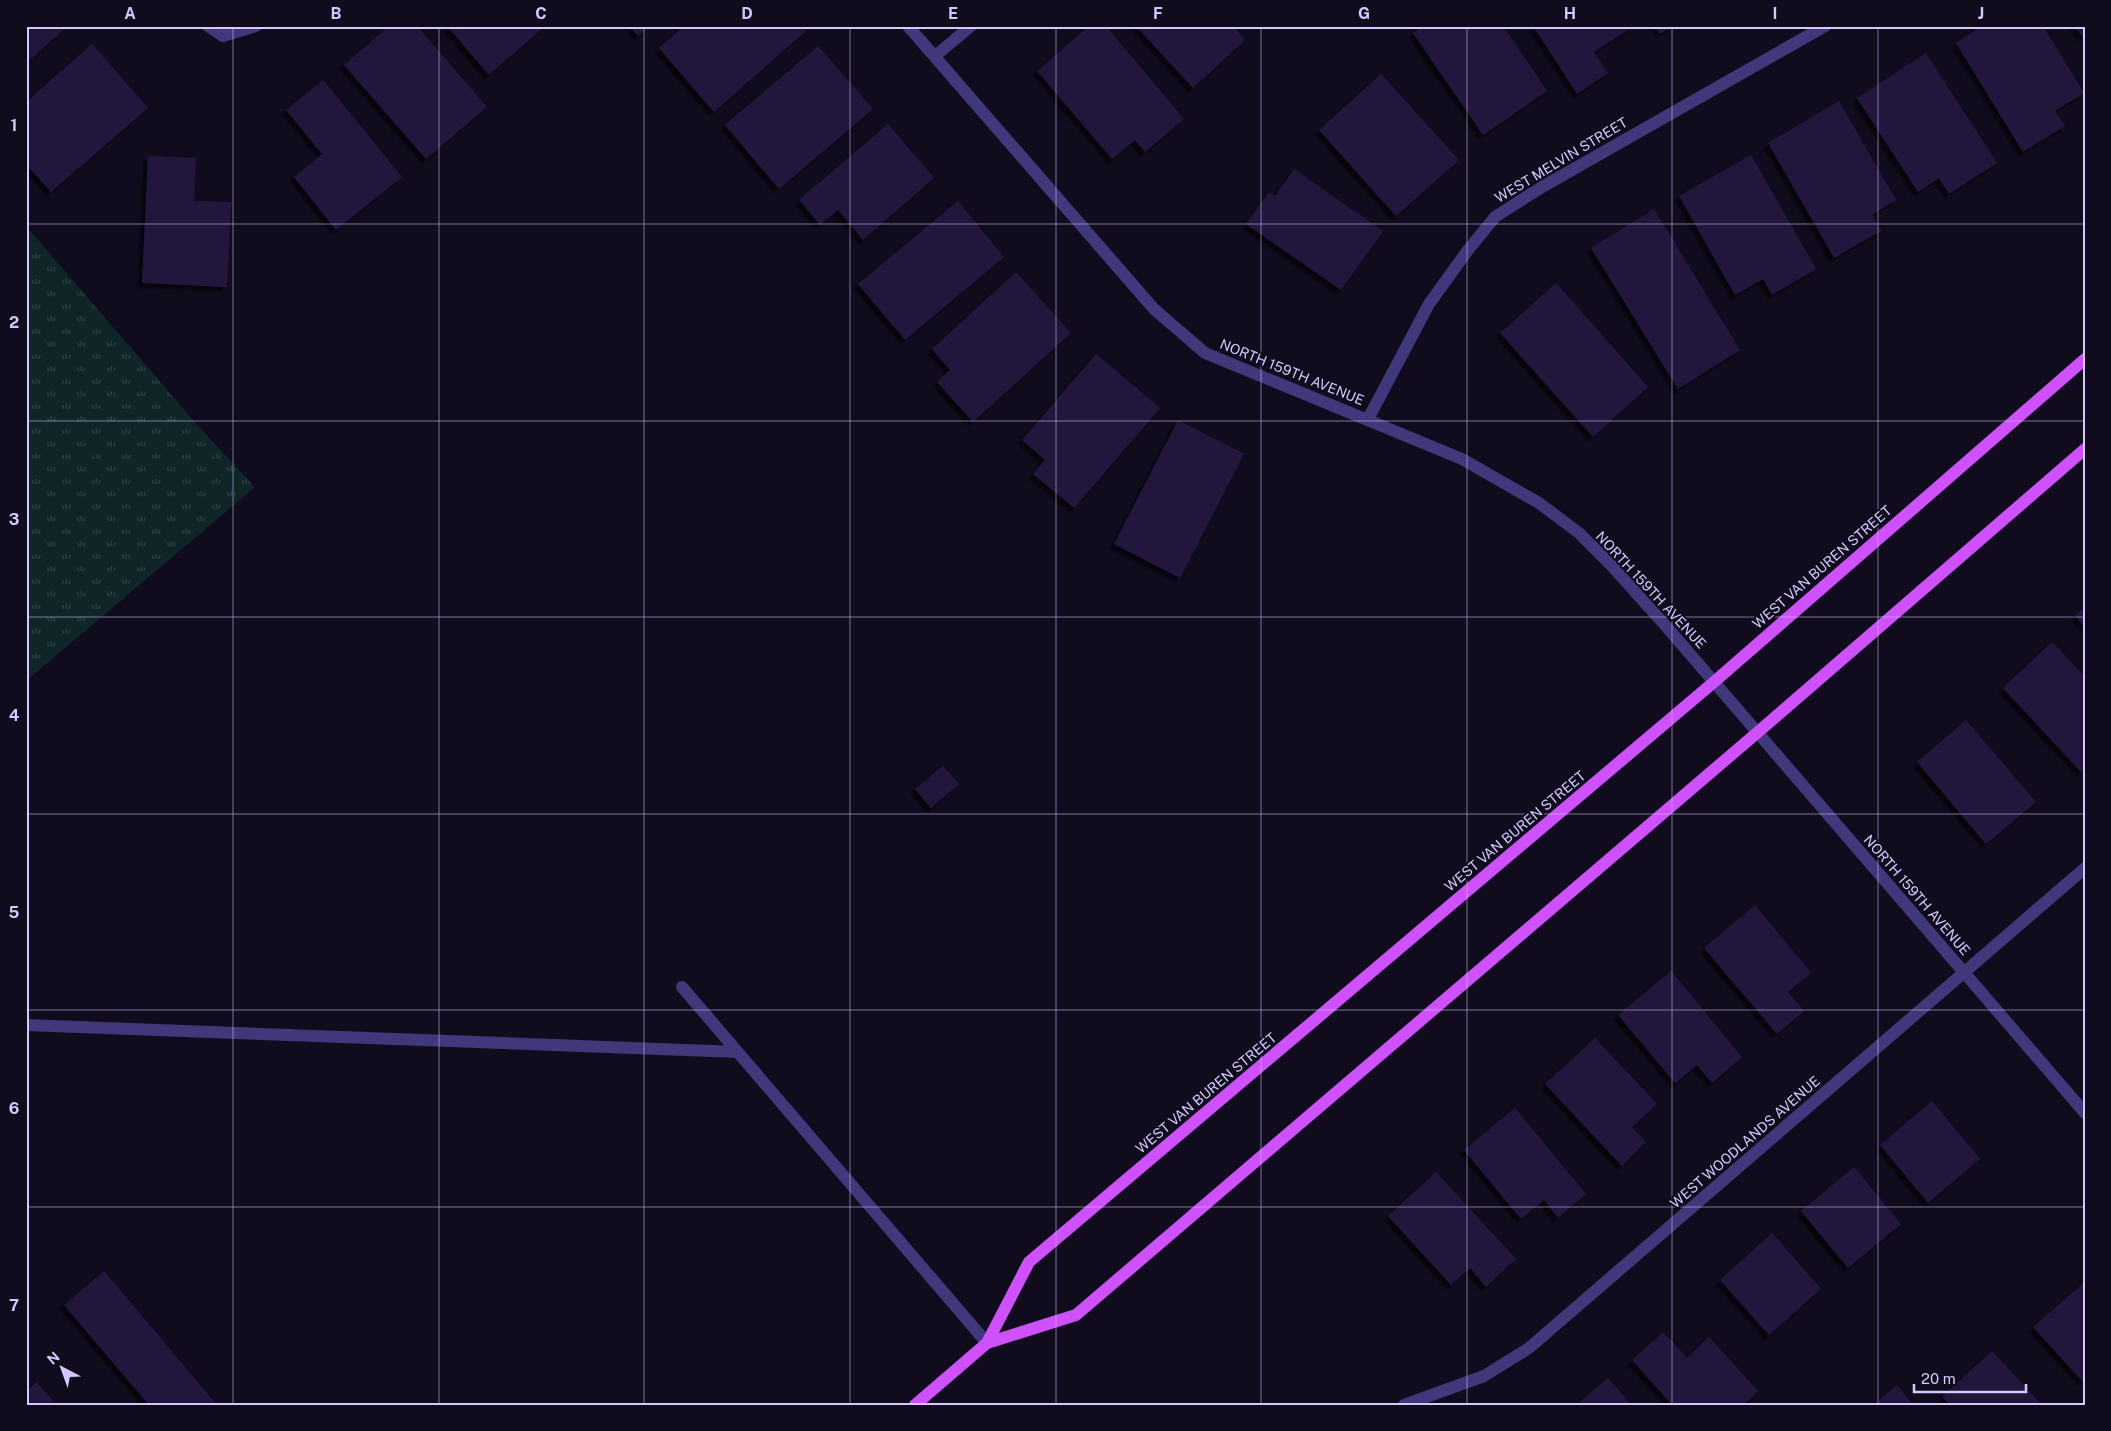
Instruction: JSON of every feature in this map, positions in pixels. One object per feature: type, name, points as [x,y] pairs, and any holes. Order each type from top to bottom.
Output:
[{"type":"main road","name":"WEST VAN BUREN STREET","points":[[915,1405],[987,1342],[1029,1262],[1714,682],[2085,359]]},
{"type":"main road","name":"WEST VAN BUREN STREET","points":[[987,1342],[1076,1315],[1758,732],[2085,449]]},
{"type":"street","points":[[208,26],[223,36],[256,26]]},
{"type":"street","name":"NORTH 159TH AVENUE","points":[[908,26],[1154,309],[1205,353],[1462,459],[1539,502],[1579,533],[1610,564],[1758,732],[2085,1113]]},
{"type":"street","points":[[935,56],[971,26]]},
{"type":"street","name":"WEST MELVIN STREET","points":[[1368,419],[1429,304],[1468,250],[1495,217],[1542,187],[1825,26]]},
{"type":"street","name":"WEST WOODLANDS AVENUE","points":[[1404,1405],[1484,1376],[1528,1348],[2085,868]]},
{"type":"street","points":[[682,987],[987,1342]]},
{"type":"street","points":[[26,1025],[738,1052]]},
{"type":"green space","points":[[26,226],[200,428],[255,487],[26,681]]},
{"type":"building","points":[[26,26],[68,26],[26,63]]},
{"type":"building","points":[[389,26],[417,26],[487,107],[426,159],[344,65]]},
{"type":"building","points":[[447,26],[545,26],[489,75]]},
{"type":"building","points":[[630,26],[650,26],[638,36]]},
{"type":"building","points":[[684,26],[737,26],[739,29],[743,26],[802,26],[806,31],[714,112],[659,48]]},
{"type":"building","points":[[1089,26],[1106,26],[1184,119],[1145,152],[1135,140],[1112,159],[1037,71]]},
{"type":"building","points":[[1136,26],[1233,26],[1245,40],[1193,88]]},
{"type":"building","points":[[1423,26],[1503,26],[1547,91],[1483,135],[1413,33]]},
{"type":"building","points":[[1533,26],[1634,26],[1594,52],[1608,73],[1577,94]]},
{"type":"building","points":[[1655,26],[1673,26],[1660,34]]},
{"type":"building","points":[[1982,26],[2043,26],[2084,93],[2055,111],[2065,126],[2023,152],[1956,43]]},
{"type":"building","points":[[2074,26],[2085,26],[2085,39]]},
{"type":"building","points":[[92,44],[148,108],[51,192],[26,164],[26,102]]},
{"type":"building","points":[[818,46],[873,109],[779,189],[725,125]]},
{"type":"building","points":[[1926,53],[1997,163],[1949,194],[1939,178],[1918,192],[1857,98]]},
{"type":"building","points":[[1381,74],[1459,160],[1396,216],[1319,130]]},
{"type":"building","points":[[323,80],[402,177],[336,230],[294,177],[322,154],[286,110]]},
{"type":"building","points":[[1839,101],[1896,200],[1872,215],[1881,231],[1834,258],[1768,143]]},
{"type":"building","points":[[888,124],[934,178],[863,240],[838,210],[820,225],[799,200]]},
{"type":"building","points":[[1751,155],[1816,269],[1772,295],[1763,279],[1735,295],[1679,196]]},
{"type":"building","points":[[148,156],[196,158],[194,201],[231,202],[227,287],[142,283]]},
{"type":"building","points":[[1294,169],[1383,231],[1341,290],[1246,224],[1269,192],[1275,196]]},
{"type":"building","points":[[958,201],[1004,257],[905,340],[858,284]]},
{"type":"building","points":[[1654,209],[1740,350],[1678,389],[1591,248]]},
{"type":"building","points":[[1016,272],[1071,333],[973,422],[937,382],[950,370],[932,349]]},
{"type":"building","points":[[1556,283],[1648,387],[1593,437],[1500,333]]},
{"type":"building","points":[[1096,354],[1160,408],[1074,508],[1033,474],[1045,460],[1022,440]]},
{"type":"building","points":[[1178,420],[1244,454],[1180,578],[1114,544]]},
{"type":"building","points":[[2085,607],[2085,628],[2075,615]]},
{"type":"building","points":[[2052,642],[2085,677],[2085,768],[2081,772],[2003,688]]},
{"type":"building","points":[[1966,720],[2036,802],[1986,844],[1917,762]]},
{"type":"building","points":[[943,766],[959,784],[931,808],[915,789]]},
{"type":"building","points":[[1755,905],[1811,973],[1788,992],[1804,1011],[1777,1034],[1704,948]]},
{"type":"building","points":[[1671,971],[1742,1057],[1712,1083],[1697,1065],[1675,1083],[1618,1015]]},
{"type":"building","points":[[1595,1038],[1657,1104],[1632,1127],[1646,1142],[1622,1166],[1545,1084]]},
{"type":"building","points":[[1932,1101],[1980,1159],[1928,1203],[1880,1145]]},
{"type":"building","points":[[1515,1108],[1586,1194],[1558,1218],[1544,1200],[1521,1219],[1464,1150]]},
{"type":"building","points":[[1854,1167],[1901,1224],[1848,1268],[1801,1211]]},
{"type":"building","points":[[1436,1172],[1516,1259],[1486,1287],[1470,1268],[1451,1285],[1388,1216]]},
{"type":"building","points":[[1772,1233],[1821,1289],[1769,1335],[1720,1280]]},
{"type":"building","points":[[104,1271],[217,1405],[149,1405],[64,1305]]},
{"type":"building","points":[[2085,1282],[2085,1382],[2084,1383],[2033,1327]]},
{"type":"building","points":[[1663,1332],[1687,1358],[1709,1337],[1758,1391],[1743,1405],[1672,1405],[1632,1360]]},
{"type":"building","points":[[1992,1351],[2042,1405],[1950,1405],[1942,1397]]},
{"type":"building","points":[[1608,1378],[1631,1405],[1576,1405]]},
{"type":"building","points":[[37,1382],[56,1405],[26,1405],[26,1391]]},
{"type":"building","points":[[1897,1385],[1913,1405],[1874,1405]]}]
